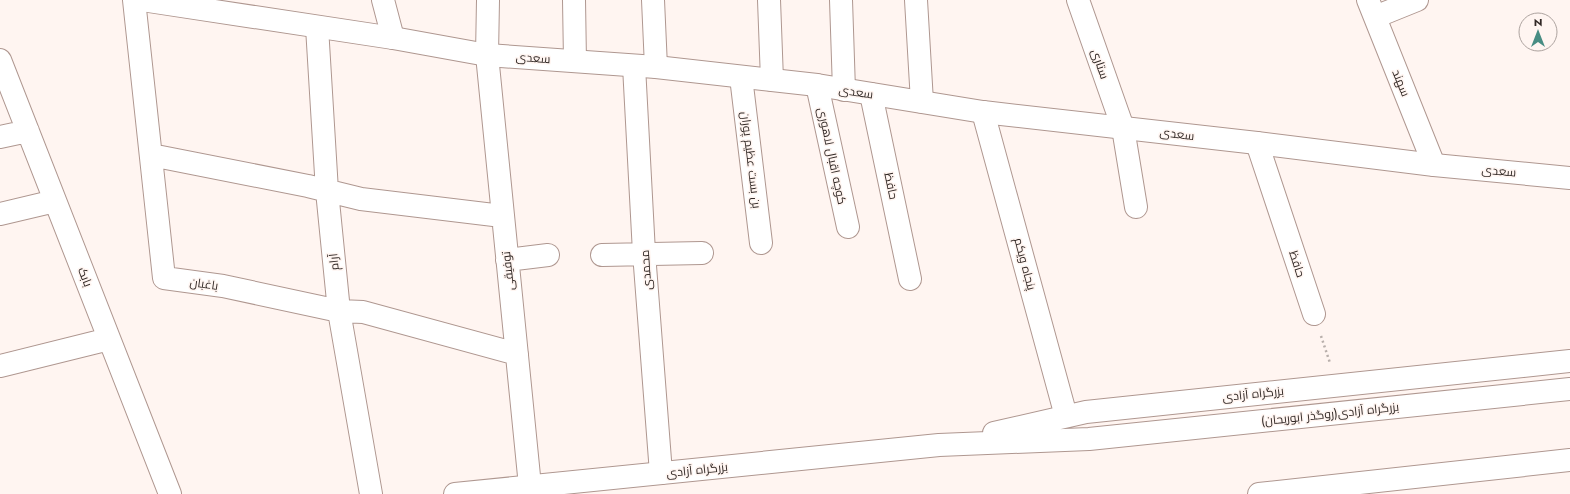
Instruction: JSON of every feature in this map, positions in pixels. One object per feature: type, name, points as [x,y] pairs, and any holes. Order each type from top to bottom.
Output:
[{"type":"main road","name":"باغبان","points":[[134,0],[164,278],[224,286],[339,311],[363,312],[517,354]]},
{"type":"main road","name":"سعدی","points":[[142,0],[393,38],[487,55],[656,67],[772,80],[816,85],[983,112],[1434,165],[1570,178]]},
{"type":"main road","points":[[383,0],[393,38]]},
{"type":"main road","name":"توفیقی","points":[[488,0],[487,55],[530,486]]},
{"type":"main road","points":[[574,0],[575,61]]},
{"type":"main road","points":[[653,0],[656,67]]},
{"type":"main road","points":[[769,0],[772,80]]},
{"type":"main road","points":[[841,0],[844,90]]},
{"type":"main road","points":[[916,0],[922,102]]},
{"type":"main road","name":"ستاری","points":[[1078,0],[1123,128],[1136,207]]},
{"type":"main road","points":[[1372,8],[1417,0]]},
{"type":"main road","name":"سهند","points":[[1372,8],[1434,165]]},
{"type":"main road","name":"آرام","points":[[317,27],[327,191],[339,311],[371,494]]},
{"type":"main road","name":"بابک","points":[[0,60],[170,494]]},
{"type":"main road","name":"محمدی","points":[[634,66],[644,253],[661,473]]},
{"type":"main road","name":"بن بست عظیم پوران","points":[[741,77],[761,243]]},
{"type":"main road","name":"کوچه اقبال لاهوری","points":[[816,85],[848,227]]},
{"type":"main road","name":"حافظ","points":[[871,94],[910,279]]},
{"type":"main road","name":"پنجاه ویکم","points":[[983,112],[1066,416]]},
{"type":"main road","points":[[0,137],[28,131]]},
{"type":"main road","name":"حافظ","points":[[1257,143],[1314,314]]},
{"type":"main road","points":[[151,155],[361,199],[502,216]]},
{"type":"main road","points":[[0,214],[55,201]]},
{"type":"main road","points":[[602,254],[702,252]]},
{"type":"main road","points":[[507,260],[548,254]]},
{"type":"main road","points":[[0,366],[109,339]]},
{"type":"main road","name":"بزرگراه آزادی","points":[[939,445],[1086,412],[1570,361]]},
{"type":"main road","name":"بزرگراه آزادی(روگذر ابوریحان)","points":[[1089,439],[1570,389]]},
{"type":"main road","name":"بزرگراه آزادی","points":[[455,494],[939,445],[1089,439]]},
{"type":"main road","points":[[1259,494],[1570,460]]},
{"type":"path","points":[[1314,314],[1337,386]]}]
